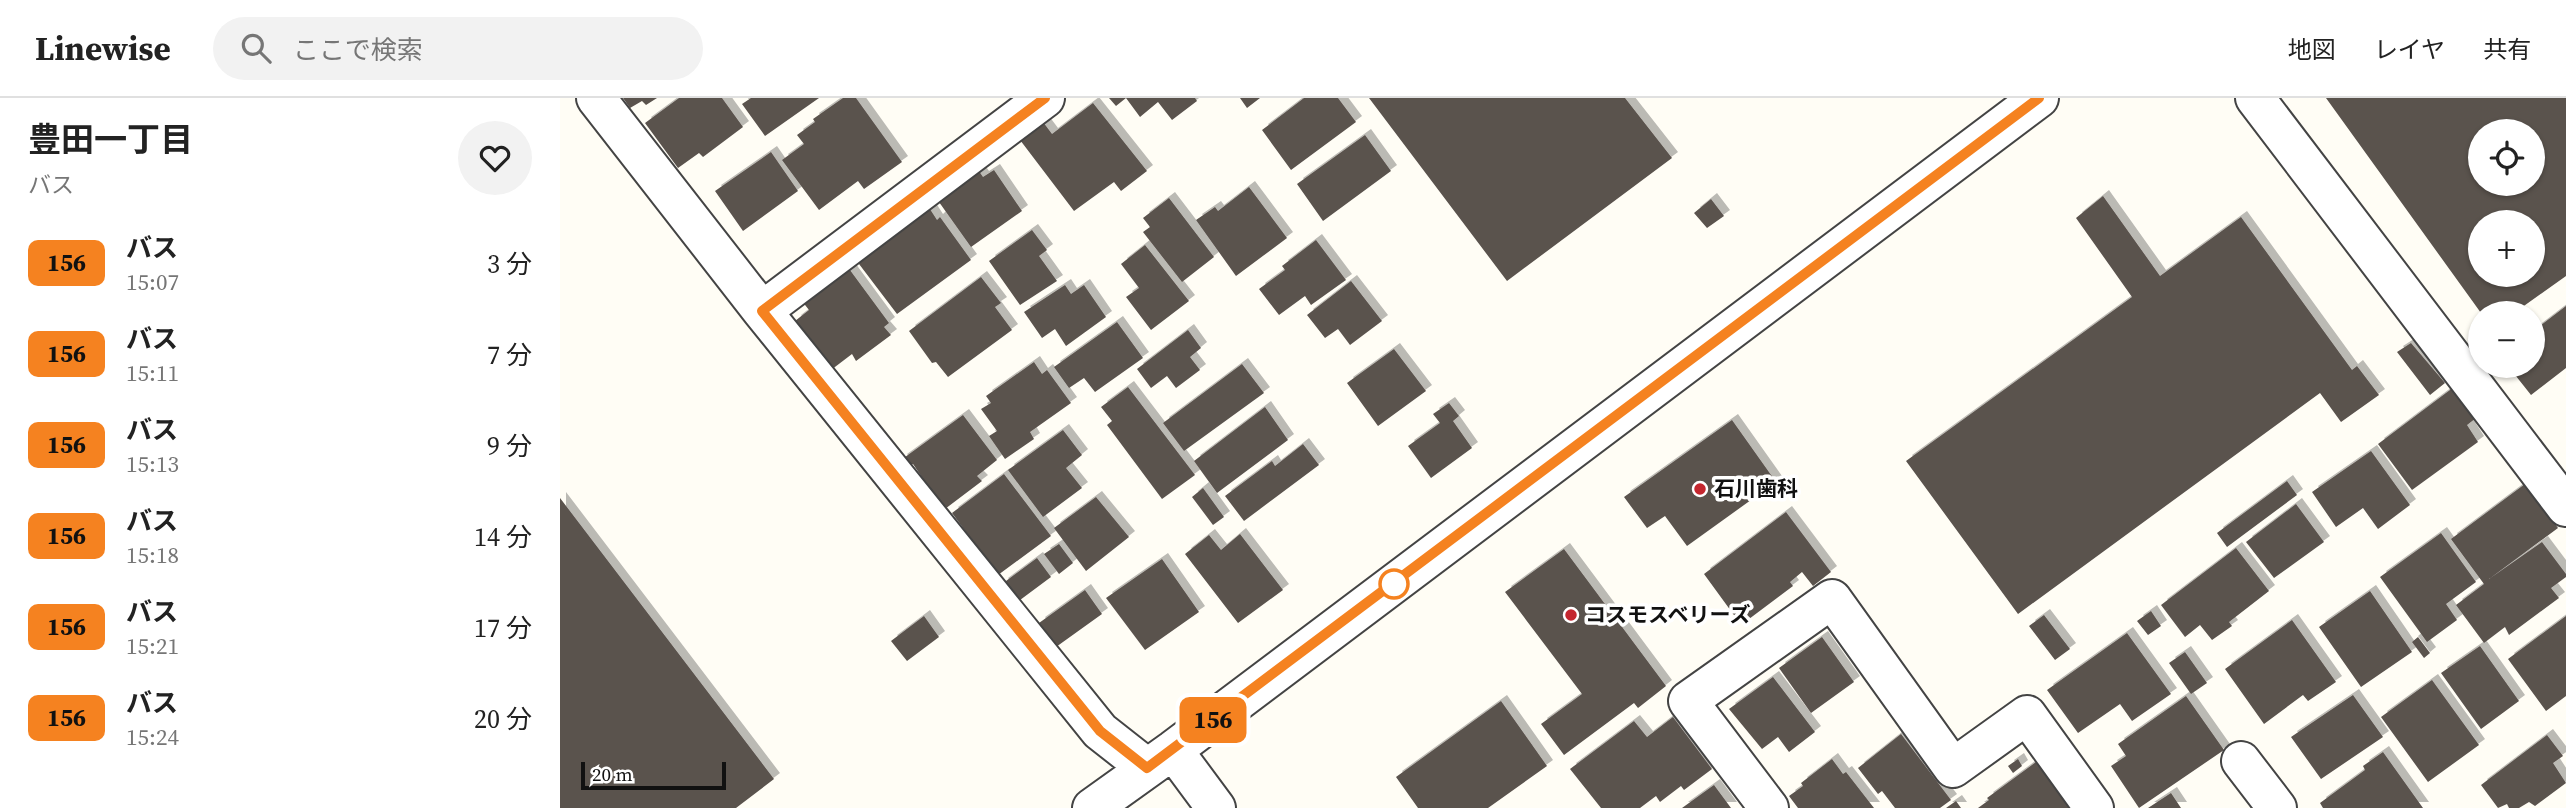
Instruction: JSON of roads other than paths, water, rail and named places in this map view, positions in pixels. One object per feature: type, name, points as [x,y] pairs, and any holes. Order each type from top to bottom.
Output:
[{"type":"street","points":[[596,98],[762,311],[1100,731],[1160,759],[1216,808]]},
{"type":"street","points":[[762,311],[1045,98]]},
{"type":"street","points":[[1092,808],[2039,98]]},
{"type":"street","points":[[2255,98],[2566,508]]},
{"type":"street","points":[[1769,808],[1688,701],[1832,599],[1953,768],[2027,715],[2094,808]]},
{"type":"street","points":[[2241,761],[2277,808]]},
{"type":"place","name":"石川歯科","points":[[1700,489]]},
{"type":"place","name":"コスモスベリーズ","points":[[1571,615]]}]
